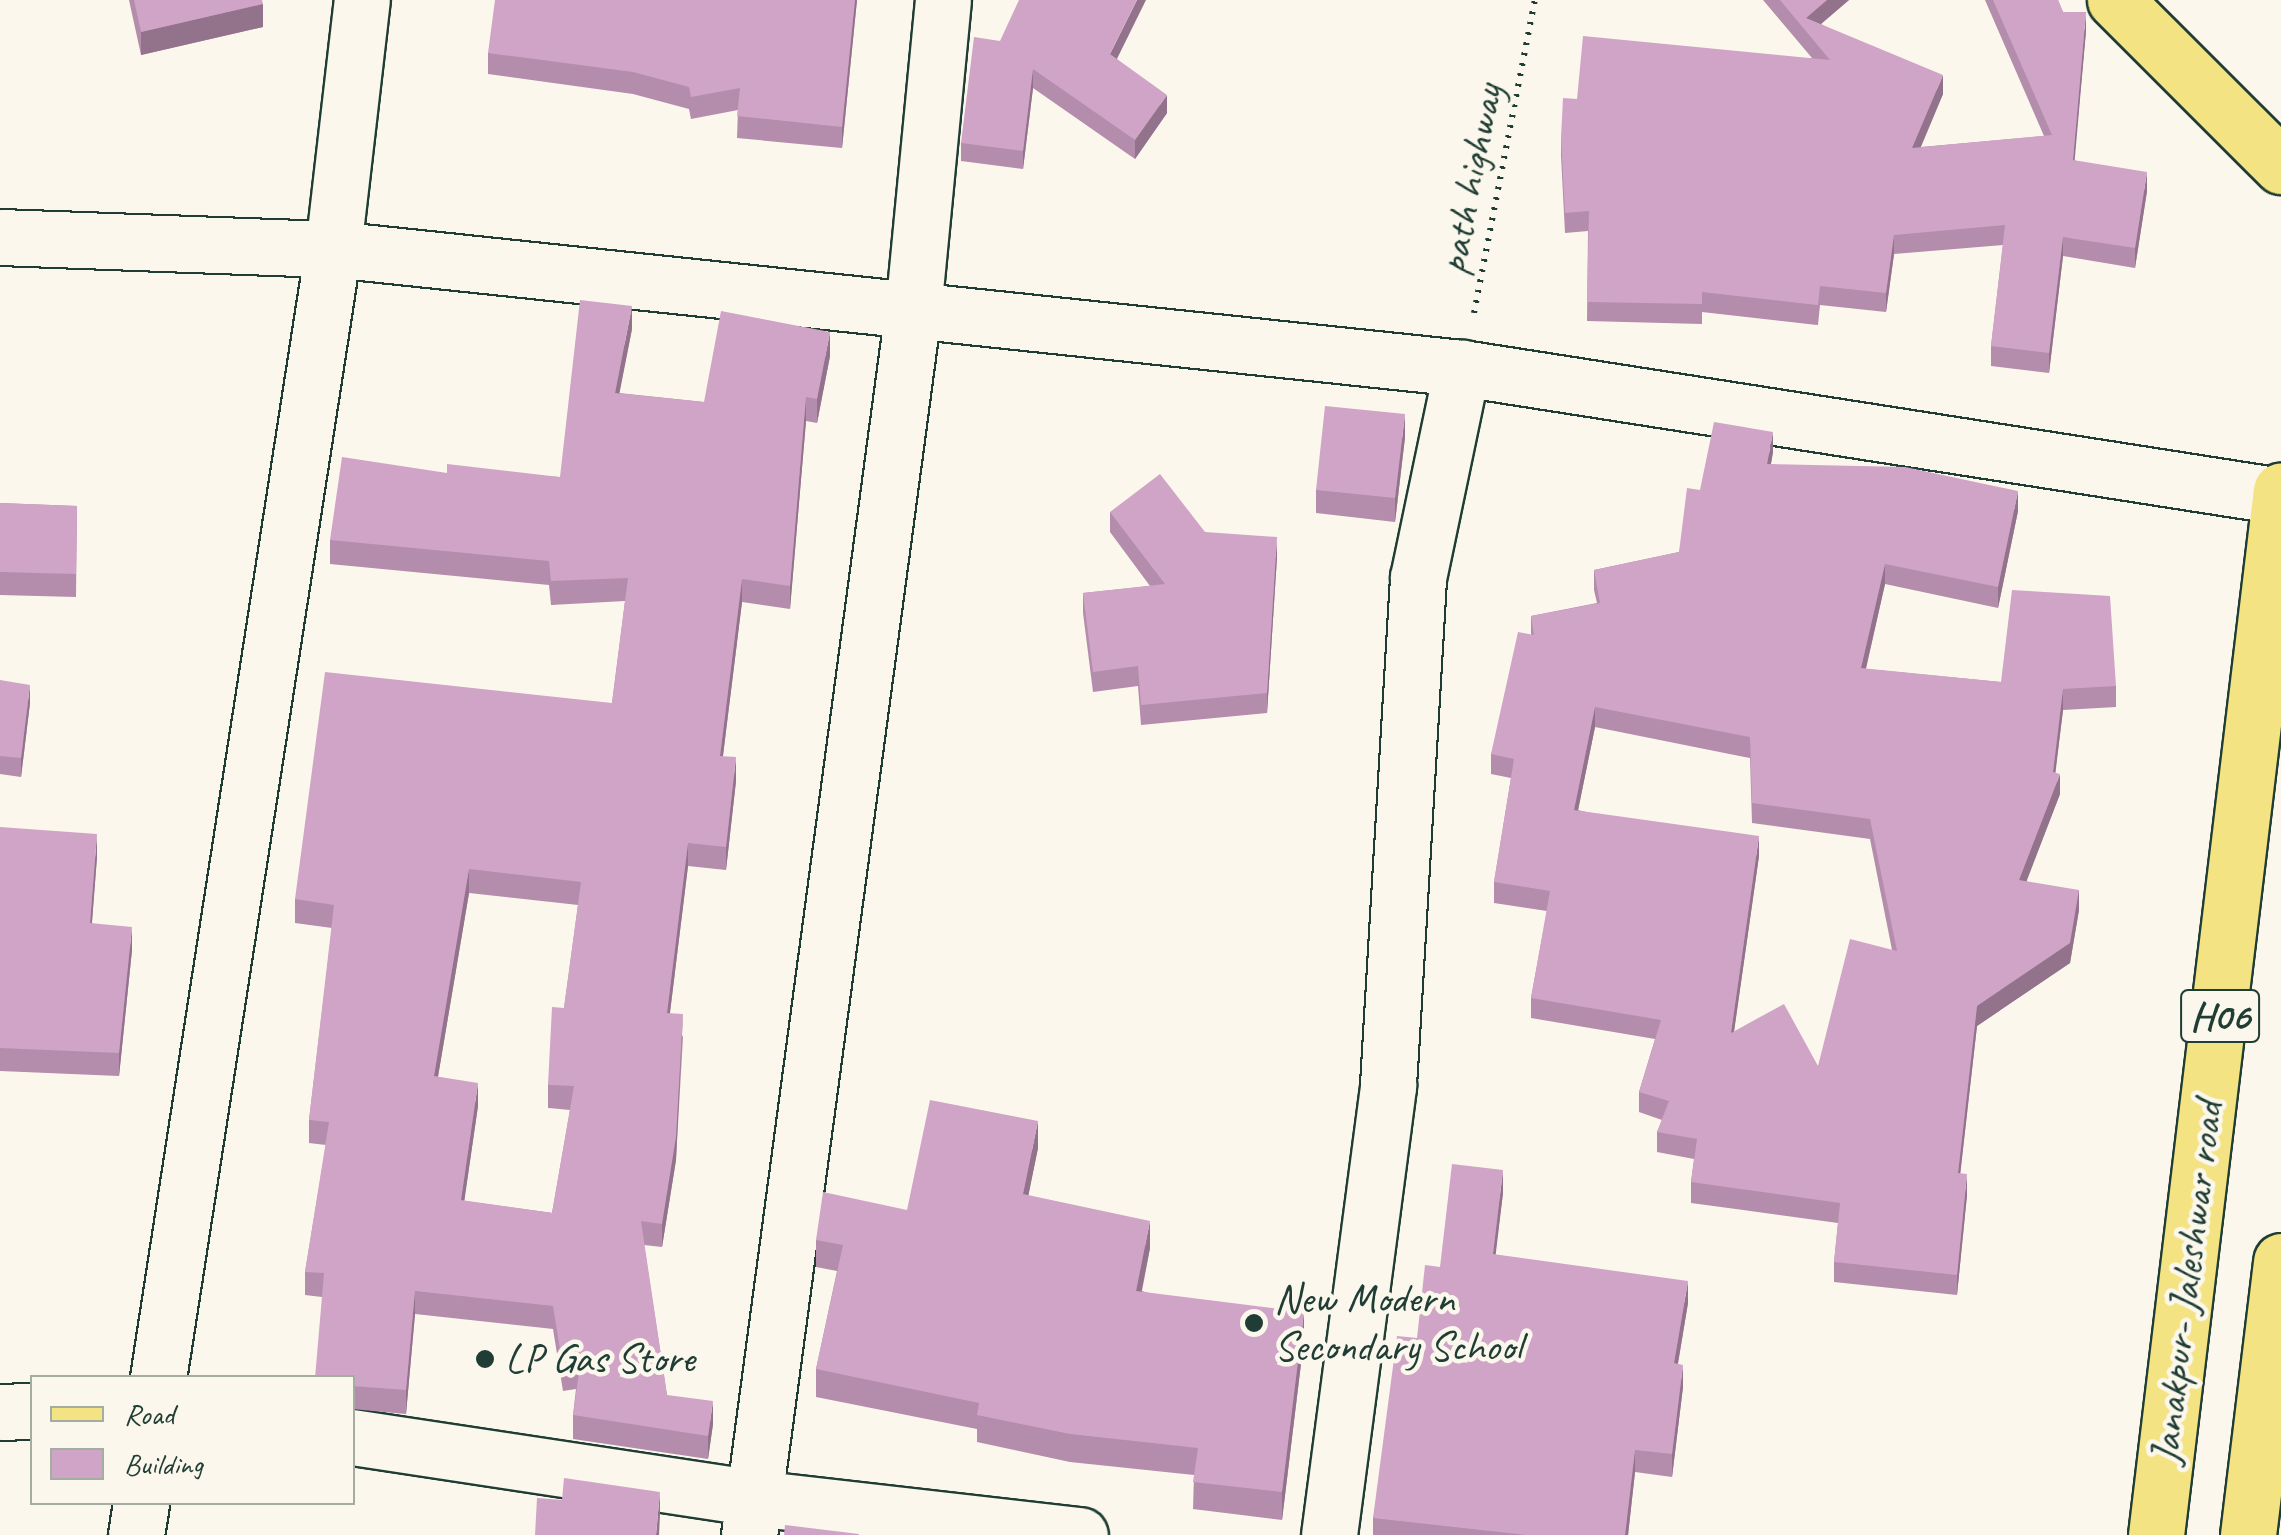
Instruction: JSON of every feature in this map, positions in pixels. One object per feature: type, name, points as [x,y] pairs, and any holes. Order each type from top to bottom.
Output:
[{"type":"main road","points":[[2116,0],[2281,166]]},
{"type":"main road","name":"Janakpur- Jaleshwar road","points":[[2156,1535],[2281,494]]},
{"type":"main road","points":[[2248,1535],[2281,1261]]},
{"type":"street","points":[[158,1375],[332,249],[363,36],[362,0]]},
{"type":"street","points":[[752,1516],[914,312],[943,0]]},
{"type":"street","points":[[0,237],[332,249],[1462,368],[2281,494]]},
{"type":"street","points":[[1329,1535],[1388,1085],[1418,578],[1462,368]]},
{"type":"street","points":[[0,1412],[30,1411]]},
{"type":"street","points":[[355,1438],[752,1516],[1080,1535]]},
{"type":"street","points":[[136,1535],[140,1505]]},
{"type":"path","name":"path highway","points":[[1462,368],[1535,0]]},
{"type":"building","points":[[134,0],[262,0],[263,4],[141,32]]},
{"type":"building","points":[[495,0],[855,0],[842,127],[737,116],[740,88],[691,97],[689,87],[633,72],[488,53]]},
{"type":"building","points":[[1019,0],[1137,0],[1110,54],[1167,95],[1135,140],[1033,69],[1023,151],[961,143],[974,37],[1000,41]]},
{"type":"building","points":[[1780,0],[1827,0],[1806,18],[1943,75],[1912,148],[2052,135],[1993,0],[2058,0],[2063,12],[2086,12],[2073,160],[2147,172],[2135,248],[2063,237],[2049,353],[1991,346],[2005,225],[1894,235],[1886,293],[1820,286],[1818,305],[1702,292],[1702,304],[1587,302],[1589,211],[1565,213],[1561,137],[1563,98],[1577,99],[1583,36],[1830,60]]},
{"type":"building","points":[[580,300],[632,306],[615,393],[704,402],[721,311],[830,332],[817,399],[806,397],[790,586],[742,579],[720,756],[736,757],[726,847],[688,843],[667,1013],[683,1014],[676,1137],[662,1224],[641,1221],[667,1395],[713,1401],[708,1436],[573,1415],[580,1365],[563,1368],[553,1306],[415,1291],[406,1390],[355,1386],[355,1375],[315,1375],[324,1273],[305,1272],[329,1122],[309,1120],[334,905],[295,899],[325,672],[612,703],[628,578],[551,581],[549,561],[330,540],[342,457],[447,473],[447,464],[560,477]],"holes":[[[469,869],[581,882],[564,1008],[552,1007],[548,1085],[574,1086],[552,1213],[461,1200],[478,1083],[434,1076]]]},
{"type":"building","points":[[1325,406],[1405,414],[1395,498],[1316,490]]},
{"type":"building","points":[[1714,422],[1773,432],[1767,464],[1905,467],[2018,491],[1998,587],[1885,564],[1861,668],[2001,682],[2012,590],[2110,596],[2116,686],[2063,689],[2053,772],[2060,774],[2019,880],[2079,890],[2070,943],[1977,1006],[1958,1173],[1967,1174],[1957,1275],[1834,1262],[1840,1203],[1691,1182],[1697,1139],[1657,1132],[1669,1101],[1639,1092],[1661,1020],[1531,998],[1550,891],[1494,882],[1514,759],[1491,754],[1518,632],[1534,635],[1531,616],[1600,603],[1594,570],[1679,552],[1687,488],[1700,490]],"holes":[[[1595,707],[1750,737],[1752,803],[1870,819],[1897,951],[1850,939],[1818,1066],[1784,1004],[1731,1033],[1759,836],[1574,810]]]},
{"type":"building","points":[[1160,474],[1205,532],[1277,537],[1267,693],[1141,705],[1138,666],[1093,672],[1083,593],[1165,584],[1110,512]]},
{"type":"building","points":[[0,503],[77,506],[76,574],[0,572]]},
{"type":"building","points":[[0,680],[30,685],[21,758],[0,756]]},
{"type":"building","points":[[0,827],[97,834],[90,923],[132,927],[119,1053],[0,1048]]},
{"type":"building","points":[[930,1100],[1038,1121],[1023,1194],[1150,1221],[1136,1291],[1304,1312],[1282,1492],[1193,1482],[1198,1448],[1070,1434],[977,1415],[979,1403],[816,1369],[843,1245],[816,1240],[823,1192],[907,1210]]},
{"type":"building","points":[[1452,1164],[1503,1170],[1493,1254],[1688,1281],[1674,1363],[1683,1365],[1672,1454],[1635,1450],[1625,1535],[1526,1535],[1373,1518],[1397,1336],[1417,1338],[1425,1265],[1440,1267]]},
{"type":"building","points":[[564,1478],[660,1492],[656,1535],[535,1535],[537,1498],[562,1500]]},
{"type":"building","points":[[785,1525],[859,1534],[859,1535],[784,1535]]},
{"type":"place","name":"New Modern Secondary School","points":[[1254,1323]]},
{"type":"place","name":"LP Gas Store","points":[[485,1359]]}]
